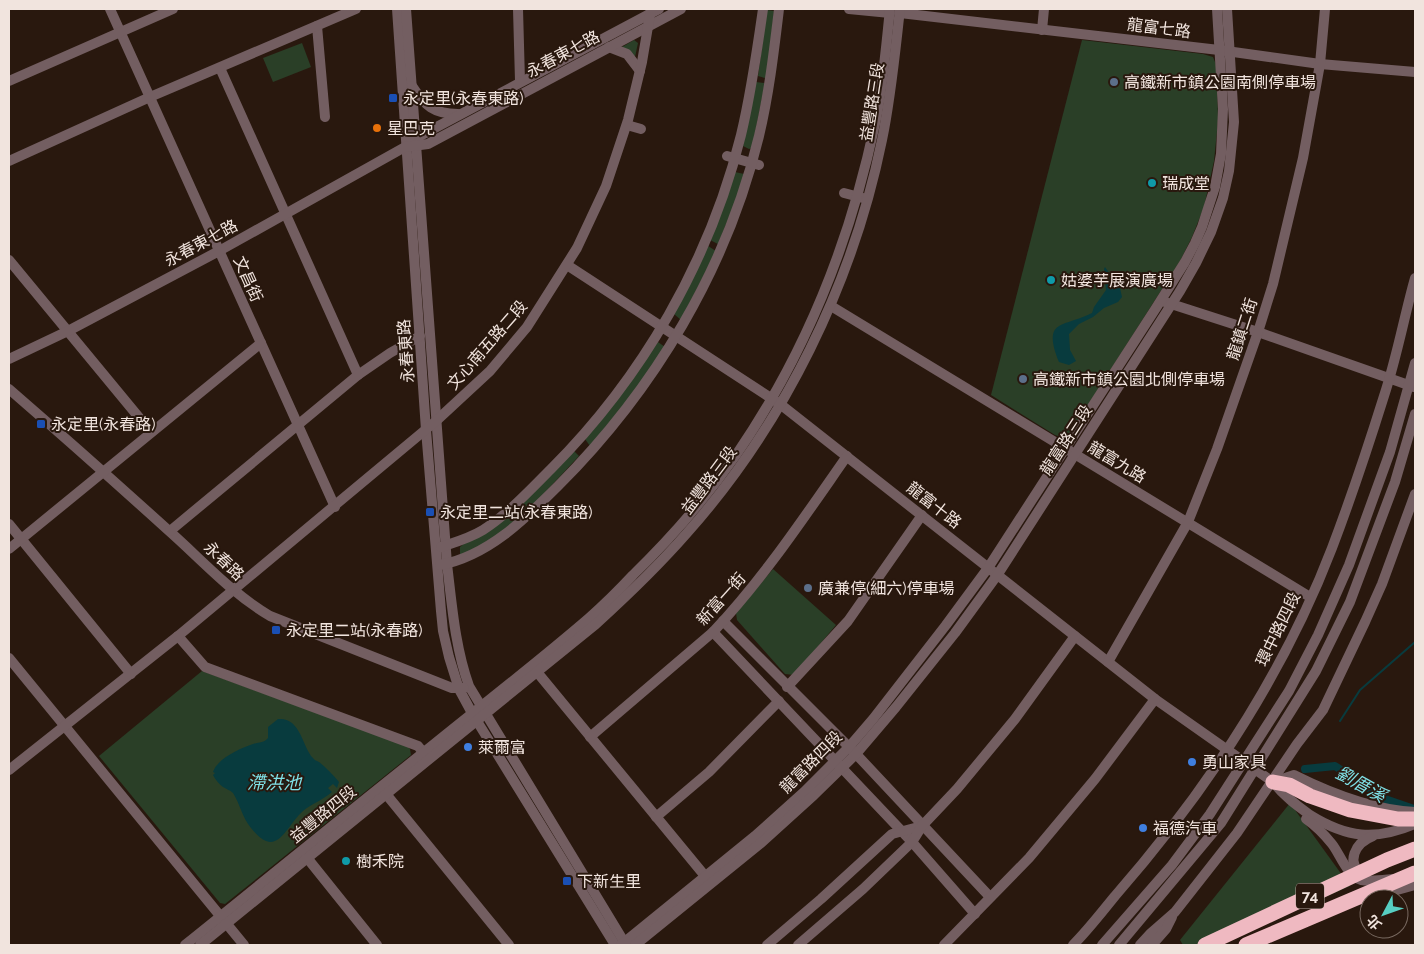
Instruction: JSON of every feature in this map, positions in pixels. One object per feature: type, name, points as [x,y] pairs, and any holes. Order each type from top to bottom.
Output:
[{"type":"highway","points":[[1273,782],[1289,785],[1310,796],[1350,810],[1398,819],[1415,818]]},
{"type":"highway","name":"74","points":[[1205,945],[1378,864],[1415,849]]},
{"type":"highway","name":"74","points":[[1246,945],[1415,873]]},
{"type":"street","name":"文昌街","points":[[110,9],[335,507]]},
{"type":"street","points":[[9,81],[173,9]]},
{"type":"street","points":[[9,161],[150,97],[356,9]]},
{"type":"street","name":"永春東路","points":[[396,9],[426,430],[441,547]]},
{"type":"street","name":"永春東路","points":[[406,9],[436,421],[443,631],[449,657],[464,688]]},
{"type":"street","points":[[518,9],[520,81]]},
{"type":"street","name":"永春東七路","points":[[416,142],[428,144],[681,9]]},
{"type":"street","points":[[441,547],[460,541],[484,529],[526,493],[576,443],[612,402],[662,326],[697,262],[731,156],[741,136],[753,78],[763,9]]},
{"type":"street","points":[[442,564],[464,559],[494,542],[540,505],[589,454],[627,409],[658,367],[677,335],[721,248],[755,164],[779,9]]},
{"type":"street","name":"龍富七路","points":[[849,9],[895,11],[1320,64],[1415,72]]},
{"type":"street","points":[[1042,30],[1044,9]]},
{"type":"street","name":"龍富路三段","points":[[1217,9],[1224,51]]},
{"type":"street","name":"龍富路三段","points":[[988,568],[1070,451],[1166,302],[1202,227],[1215,187],[1223,136],[1224,51],[1228,9]]},
{"type":"street","name":"龍鎮二街","points":[[1108,662],[1188,522],[1217,449],[1258,332],[1273,284],[1301,168],[1320,64],[1325,9]]},
{"type":"street","name":"永春東七路","points":[[9,359],[68,331],[219,251],[416,142],[459,114],[653,10]]},
{"type":"street","name":"文心南五路二段","points":[[9,770],[178,636],[426,430],[490,370],[528,327],[567,264],[601,198],[627,125],[653,10]]},
{"type":"street","name":"益豐路三段","points":[[479,713],[537,672],[596,624],[634,589],[688,533],[743,460],[775,401],[815,315],[862,198],[884,127],[891,91],[895,11]]},
{"type":"street","points":[[318,26],[325,117]]},
{"type":"street","points":[[609,47],[627,54],[640,71]]},
{"type":"street","points":[[220,68],[358,375]]},
{"type":"street","points":[[753,78],[769,81]]},
{"type":"street","points":[[412,86],[432,109],[448,114],[459,114]]},
{"type":"street","points":[[627,125],[641,129]]},
{"type":"street","points":[[731,156],[755,164]]},
{"type":"street","points":[[844,193],[862,198]]},
{"type":"street","name":"益豐路三段","points":[[479,713],[590,617],[659,549],[716,482],[737,454],[803,361],[831,306],[852,249],[862,198]]},
{"type":"street","points":[[704,242],[721,248]]},
{"type":"street","points":[[9,260],[151,432]]},
{"type":"street","name":"龍富十路","points":[[567,264],[775,401],[1155,699],[1273,782]]},
{"type":"street","name":"環中路四段","points":[[1073,945],[1151,856],[1227,751],[1274,672],[1331,549],[1360,468],[1389,379],[1415,278]]},
{"type":"street","points":[[1166,302],[1412,386]]},
{"type":"street","name":"龍富九路","points":[[831,306],[1310,597]]},
{"type":"street","points":[[170,531],[358,375],[390,353],[420,336]]},
{"type":"street","points":[[9,549],[104,473],[260,343]]},
{"type":"street","points":[[1102,945],[1172,865],[1210,814],[1242,762],[1290,691],[1349,565],[1412,386],[1415,363]]},
{"type":"street","name":"永春路","points":[[9,389],[234,590],[270,616],[452,688],[464,688]]},
{"type":"street","points":[[1120,945],[1221,823],[1316,672],[1350,602],[1395,482],[1415,414]]},
{"type":"street","points":[[576,443],[589,454]]},
{"type":"street","name":"龍富路三段","points":[[998,574],[1070,451]]},
{"type":"street","name":"新富一街","points":[[590,737],[713,632],[765,572],[846,456]]},
{"type":"street","points":[[1152,945],[1166,929],[1175,912],[1237,833],[1323,710],[1366,622],[1415,494]]},
{"type":"street","points":[[787,687],[848,621],[922,515]]},
{"type":"street","points":[[9,524],[131,674]]},
{"type":"street","name":"龍富路四段","points":[[852,751],[988,568]]},
{"type":"street","name":"龍富路四段","points":[[635,945],[761,843],[896,707],[955,633],[998,574]]},
{"type":"street","points":[[723,621],[852,751],[990,897]]},
{"type":"street","points":[[713,632],[912,842],[975,914]]},
{"type":"street","points":[[178,636],[205,667],[418,746],[423,752]]},
{"type":"street","points":[[798,945],[864,889],[912,842],[922,826],[957,789],[1015,719],[1075,636]]},
{"type":"street","points":[[9,658],[244,945]]},
{"type":"street","points":[[537,672],[705,876]]},
{"type":"street","points":[[464,688],[621,945]]},
{"type":"street","points":[[944,945],[1029,858],[1089,787],[1155,699]]},
{"type":"street","points":[[656,817],[709,772],[779,701]]},
{"type":"street","name":"益豐路四段","points":[[200,945],[224,920],[423,752],[479,713]]},
{"type":"street","name":"益豐路四段","points":[[185,945],[224,920],[308,859],[479,713]]},
{"type":"street","name":"龍富路四段","points":[[621,945],[839,765]]},
{"type":"street","points":[[1273,782],[1294,775],[1357,801],[1400,811],[1415,812]]},
{"type":"street","points":[[1273,782],[1282,794],[1321,822],[1345,833],[1374,835],[1401,830],[1415,824]]},
{"type":"street","points":[[1273,782],[1280,799],[1324,833],[1351,873],[1362,880],[1415,878]]},
{"type":"street","points":[[386,794],[509,945]]},
{"type":"street","points":[[767,945],[821,900],[892,834],[922,826]]},
{"type":"street","points":[[1371,880],[1357,871],[1354,857],[1359,844],[1374,835]]},
{"type":"street","points":[[308,859],[378,945]]},
{"type":"street","points":[[1264,945],[1370,898],[1415,885]]},
{"type":"street","points":[[1140,945],[1151,932],[1175,912]]},
{"type":"green space","points":[[767,10],[774,11],[767,77],[765,78],[758,76]]},
{"type":"green space","points":[[634,40],[638,43],[635,57],[622,47]]},
{"type":"green space","points":[[1082,40],[1203,54],[1213,57],[1217,67],[1218,121],[1214,161],[1204,207],[1192,237],[1180,261],[1070,433],[1061,437],[991,395]]},
{"type":"green space","points":[[302,43],[311,67],[273,82],[263,58]]},
{"type":"green space","points":[[756,82],[765,83],[752,148],[749,149],[743,146]]},
{"type":"green space","points":[[735,172],[744,174],[744,180],[718,244],[710,240]]},
{"type":"green space","points":[[708,246],[716,251],[681,320],[674,314]]},
{"type":"green space","points":[[658,342],[665,347],[640,385],[590,446],[585,439]]},
{"type":"green space","points":[[574,451],[579,456],[536,502],[495,538],[460,557],[460,547]]},
{"type":"green space","points":[[773,569],[836,625],[794,675],[785,674],[737,620],[736,613]]},
{"type":"green space","points":[[202,671],[407,746],[410,749],[411,755],[225,904],[220,903],[99,756]]},
{"type":"green space","points":[[1290,803],[1350,886],[1218,945],[1183,945],[1180,940]]},
{"type":"water","points":[[1105,267],[1120,288],[1122,297],[1118,302],[1104,308],[1093,317],[1079,324],[1069,334],[1070,350],[1076,361],[1069,365],[1059,362],[1054,348],[1054,331],[1064,323],[1092,313],[1106,290]]},
{"type":"water","name":"滯洪池","points":[[278,719],[292,723],[300,734],[309,753],[339,782],[337,788],[333,784],[328,788],[332,792],[303,811],[280,838],[268,842],[251,828],[233,793],[219,783],[213,772],[215,767],[224,758],[236,751],[266,740],[268,738],[268,727]]},
{"type":"waterway","points":[[1340,721],[1360,690],[1415,642]]},
{"type":"waterway","name":"劉厝溪","points":[[1305,769],[1335,766],[1385,799],[1414,809]]},
{"type":"place","name":"高鐵新市鎮公園南側停車場","points":[[1114,82]]},
{"type":"place","name":"永定里(永春東路)","points":[[393,98]]},
{"type":"place","name":"星巴克","points":[[377,128]]},
{"type":"place","name":"瑞成堂","points":[[1152,183]]},
{"type":"place","name":"姑婆芋展演廣場","points":[[1051,280]]},
{"type":"place","name":"高鐵新市鎮公園北側停車場","points":[[1023,379]]},
{"type":"place","name":"永定里(永春路)","points":[[41,424]]},
{"type":"place","name":"永定里二站(永春東路)","points":[[430,512]]},
{"type":"place","name":"廣兼停(細六)停車場","points":[[808,588]]},
{"type":"place","name":"永定里二站(永春路)","points":[[276,630]]},
{"type":"place","name":"萊爾富","points":[[468,747]]},
{"type":"place","name":"勇山家具","points":[[1192,762]]},
{"type":"place","name":"福德汽車","points":[[1143,828]]},
{"type":"place","name":"樹禾院","points":[[346,861]]},
{"type":"place","name":"下新生里","points":[[567,881]]}]
